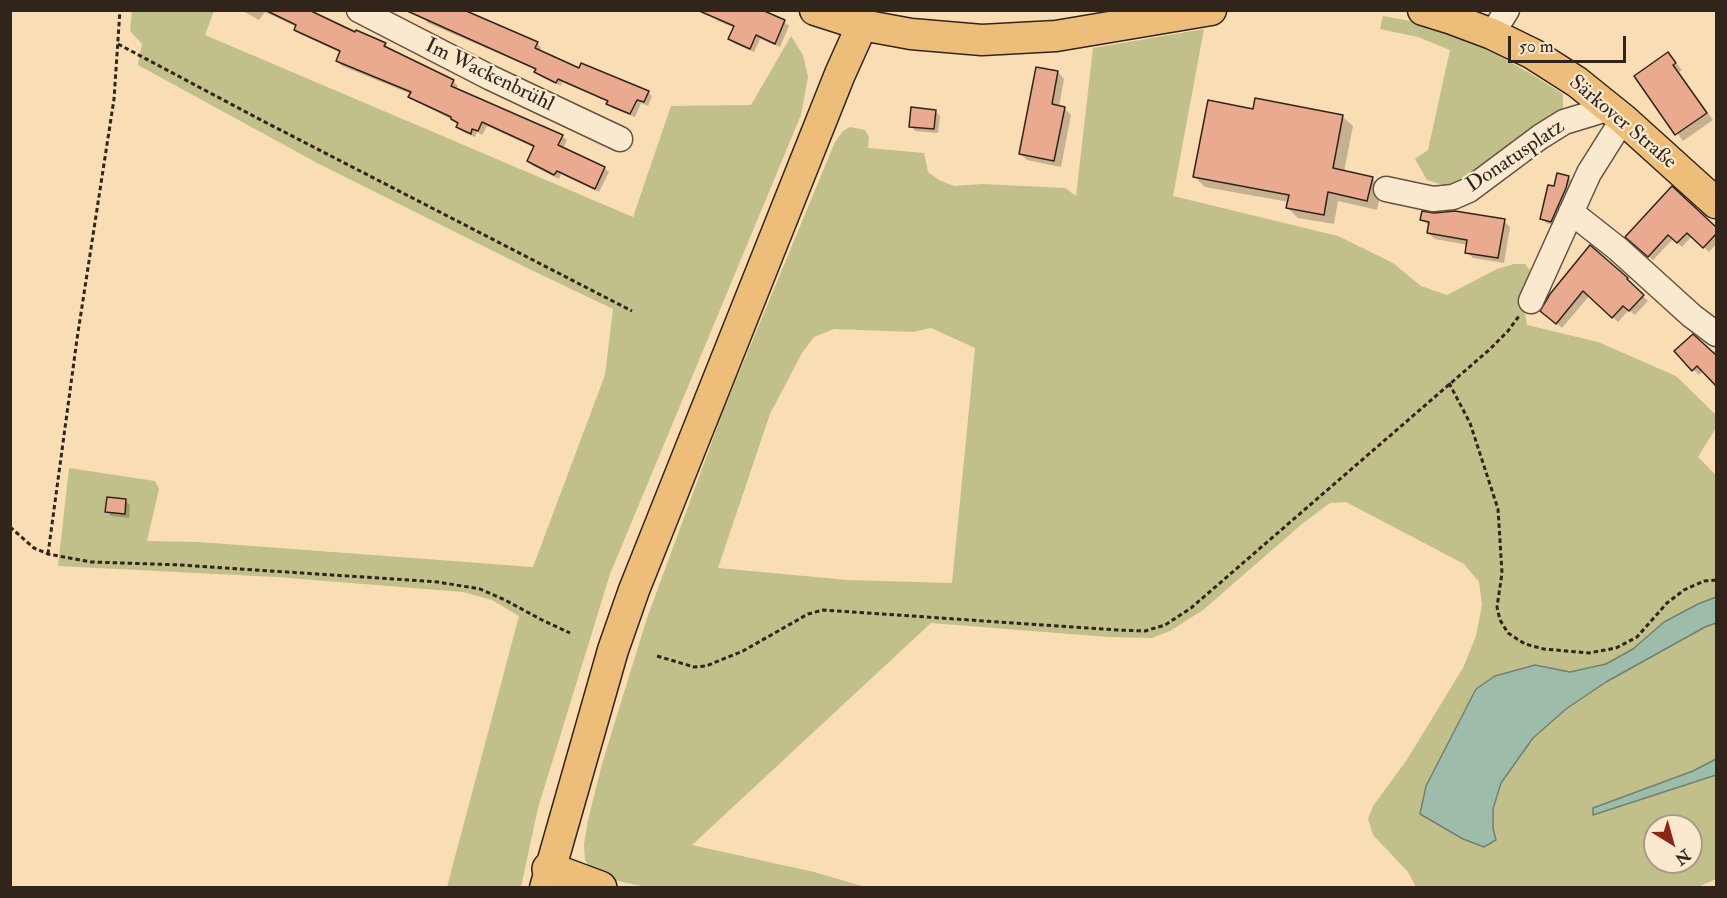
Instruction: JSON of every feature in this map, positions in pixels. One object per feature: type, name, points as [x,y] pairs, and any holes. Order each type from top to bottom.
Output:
[{"type":"highway","points":[[548,881],[600,888]]},
{"type":"main road","points":[[815,10],[862,25],[946,38],[1003,39],[1056,36],[1211,10]]},
{"type":"main road","name":"Särkover Straße","points":[[1423,10],[1452,19],[1499,22],[1533,54],[1577,82],[1617,113],[1716,203]]},
{"type":"main road","points":[[548,881],[613,650],[634,590],[840,74],[862,25]]},
{"type":"street","name":"Im Wackenbrühl","points":[[358,10],[620,140]]},
{"type":"street","name":"Donatusplatz","points":[[1386,189],[1433,199],[1453,197],[1469,190],[1564,122],[1617,113]]},
{"type":"street","points":[[1531,301],[1617,113]]},
{"type":"street","points":[[1571,212],[1618,249],[1692,316],[1716,334]]},
{"type":"path","points":[[48,554],[76,339],[114,99],[120,10]]},
{"type":"path","points":[[118,44],[271,126],[632,311]]},
{"type":"path","points":[[657,656],[694,667],[706,666],[743,651],[808,614],[823,610],[1117,630],[1145,631],[1166,625],[1191,608],[1489,350],[1508,331],[1531,301]]},
{"type":"path","points":[[1449,383],[1470,423],[1498,509],[1502,573],[1497,606],[1500,620],[1508,633],[1525,644],[1544,650],[1589,653],[1616,648],[1637,637],[1667,603],[1684,590],[1704,580],[1716,580]]},
{"type":"path","points":[[10,527],[34,548],[48,554],[91,562],[181,565],[438,582],[480,589],[570,633]]},
{"type":"shaded area","points":[[132,11],[214,11],[205,35],[633,217],[671,106],[751,105],[791,36],[803,55],[808,77],[801,115],[610,574],[538,808],[521,887],[447,887],[519,616],[492,600],[463,592],[276,577],[58,566],[69,468],[155,481],[159,489],[147,541],[199,542],[533,567],[605,375],[613,309],[319,164],[138,65],[142,44],[130,31]]},
{"type":"shaded area","points":[[1383,16],[1442,29],[1496,54],[1563,94],[1563,115],[1459,190],[1427,180],[1415,159],[1428,150],[1450,50],[1418,37],[1380,29]]},
{"type":"shaded area","points":[[1204,29],[1173,196],[1338,236],[1393,263],[1421,286],[1447,295],[1497,269],[1514,264],[1525,264],[1530,270],[1523,300],[1527,325],[1598,342],[1676,376],[1716,415],[1716,428],[1698,457],[1716,475],[1716,597],[1664,622],[1633,649],[1606,664],[1570,672],[1535,665],[1463,839],[1484,847],[1496,841],[1493,809],[1501,783],[1533,738],[1566,709],[1606,682],[1716,623],[1716,759],[1693,771],[1593,808],[1593,815],[1716,775],[1716,879],[1698,887],[1416,887],[1408,872],[1373,835],[1368,819],[1373,806],[1406,761],[1463,668],[1476,636],[1482,605],[1479,582],[1464,564],[1346,502],[1330,503],[1302,524],[1203,610],[1170,631],[1152,638],[1108,637],[931,623],[692,845],[814,872],[865,887],[646,887],[604,878],[592,871],[585,860],[584,844],[588,820],[602,764],[647,618],[724,409],[835,142],[843,131],[850,127],[865,130],[869,137],[868,148],[924,153],[928,172],[939,180],[954,186],[982,184],[1065,188],[1076,196],[1093,48]],"holes":[[[931,328],[975,348],[952,583],[848,580],[718,568],[770,414],[802,353],[814,337],[834,329],[913,332]]]},
{"type":"shaded area","points":[[1716,597],[1716,623],[1606,682],[1566,709],[1533,738],[1501,783],[1493,809],[1493,828],[1496,840],[1484,847],[1463,839],[1420,814],[1426,786],[1476,689],[1495,676],[1535,665],[1570,672],[1606,664],[1633,649],[1664,622]]},
{"type":"shaded area","points":[[1716,759],[1716,775],[1593,815],[1593,808],[1693,771]]},
{"type":"building","points":[[265,10],[309,10],[355,32],[356,30],[386,43],[384,46],[454,80],[451,86],[563,135],[558,145],[605,167],[595,189],[557,171],[554,175],[527,161],[534,146],[482,122],[478,131],[472,129],[471,134],[456,127],[458,123],[451,117],[408,97],[411,92],[336,61],[340,51],[294,30],[296,25]]},
{"type":"building","points":[[405,10],[464,10],[538,42],[535,48],[579,68],[581,63],[649,91],[644,102],[637,100],[630,114],[606,104],[608,101],[558,79],[556,83],[534,72],[536,69]]},
{"type":"building","points":[[697,10],[762,10],[785,20],[775,44],[756,35],[750,49],[728,39],[734,26]]},
{"type":"building","points":[[1668,52],[1676,63],[1673,65],[1707,113],[1675,135],[1634,76]]},
{"type":"building","points":[[1036,67],[1058,71],[1052,104],[1065,107],[1054,161],[1019,154]]},
{"type":"building","points":[[1255,98],[1343,115],[1333,168],[1373,177],[1367,201],[1328,192],[1324,215],[1286,208],[1289,195],[1193,177],[1208,100],[1253,109]]},
{"type":"building","points":[[911,107],[936,110],[934,129],[909,127]]},
{"type":"building","points":[[1557,173],[1569,176],[1551,222],[1540,219],[1548,185],[1554,186]]},
{"type":"building","points":[[1672,186],[1716,227],[1716,234],[1703,248],[1687,233],[1677,243],[1668,235],[1648,257],[1625,237]]},
{"type":"building","points":[[1422,211],[1434,213],[1455,211],[1505,219],[1498,258],[1465,253],[1467,240],[1427,233],[1429,222],[1420,220]]},
{"type":"building","points":[[1590,245],[1644,295],[1629,311],[1623,306],[1612,318],[1583,291],[1556,324],[1540,311],[1550,294]]},
{"type":"building","points":[[1693,334],[1716,355],[1716,386],[1697,366],[1692,371],[1674,351]]},
{"type":"building","points":[[107,497],[126,499],[125,514],[105,512]]}]
